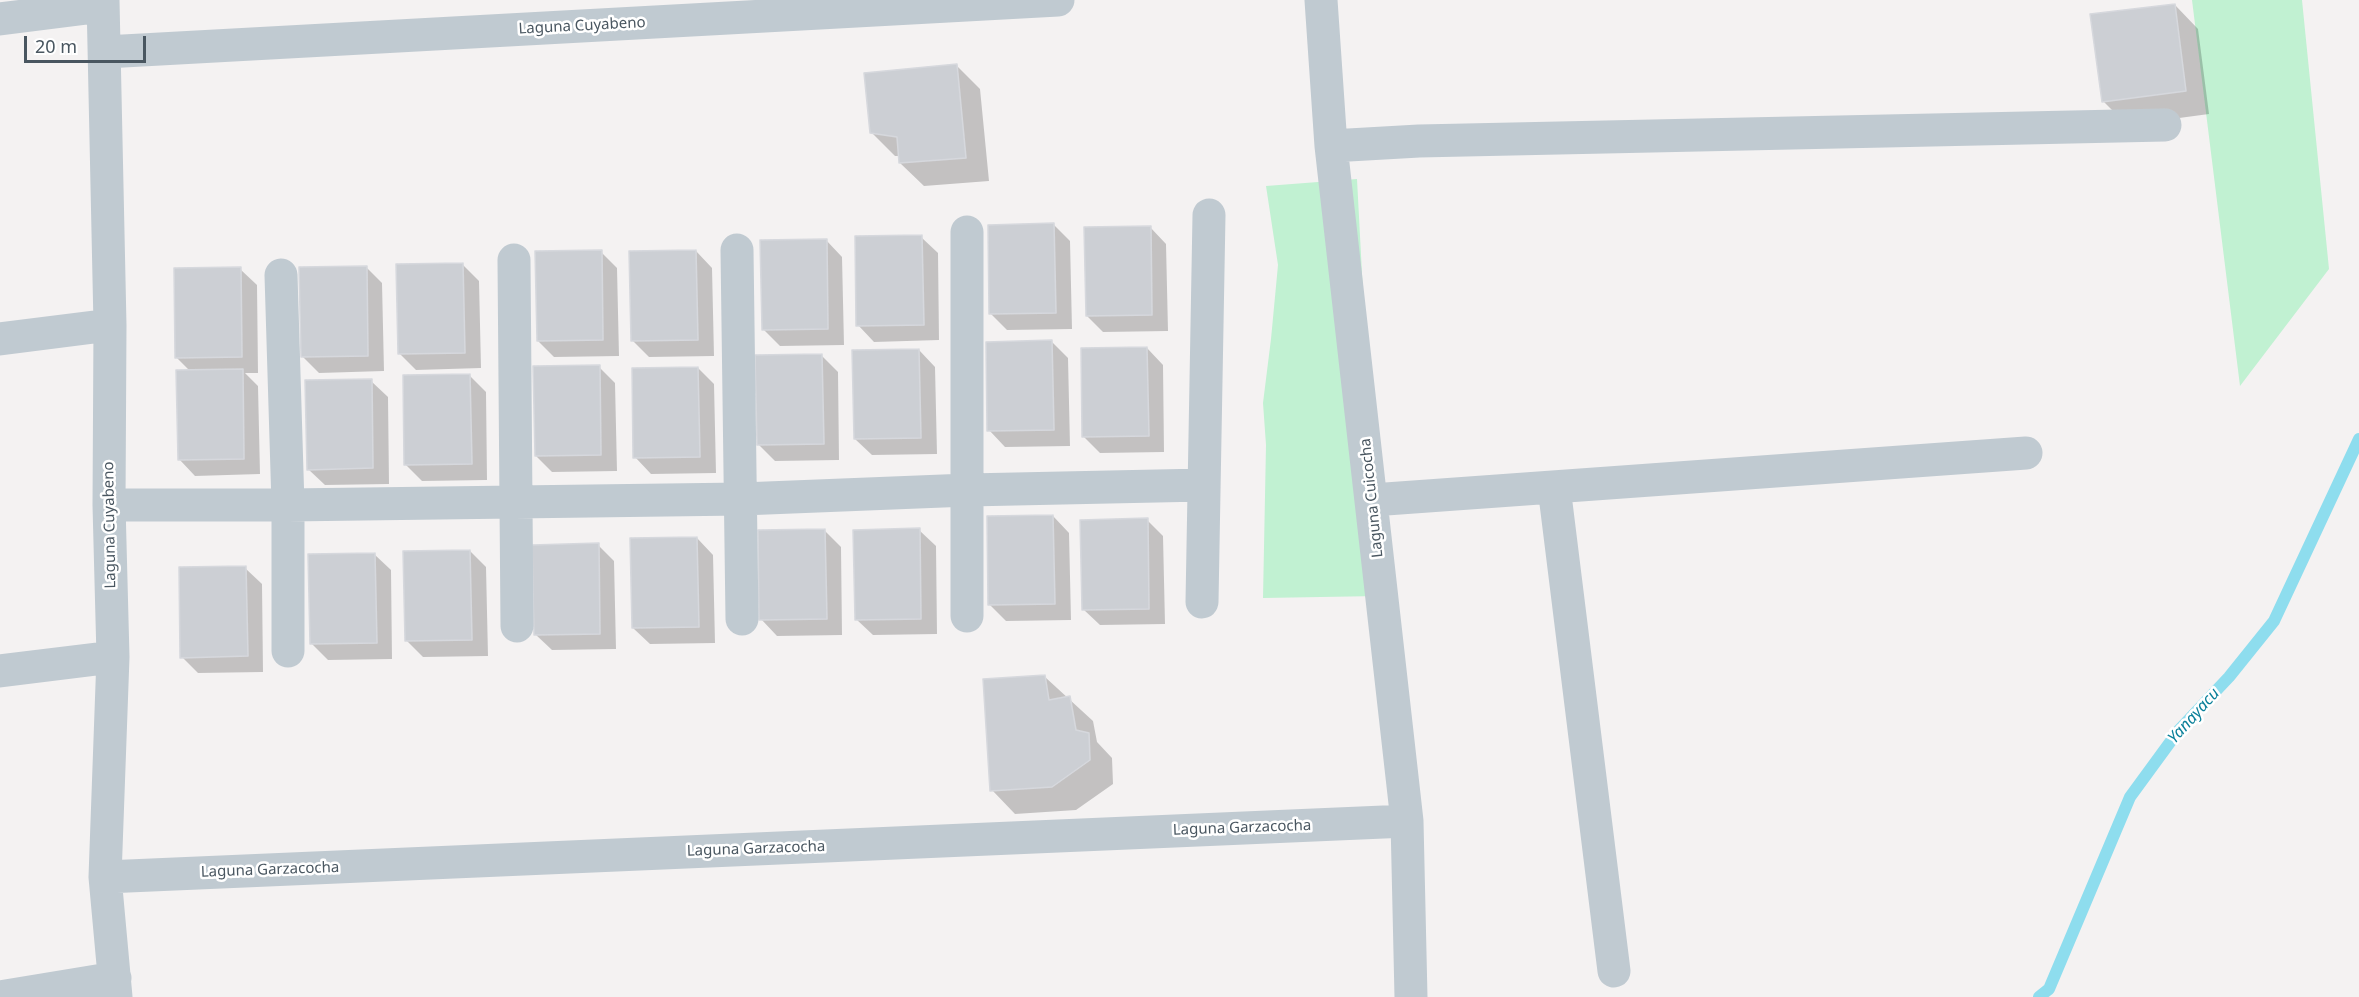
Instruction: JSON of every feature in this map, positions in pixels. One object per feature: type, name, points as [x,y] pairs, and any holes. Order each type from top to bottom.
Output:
[{"type":"street","name":"Laguna Cuyabeno","points":[[105,52],[1058,0]]},
{"type":"street","name":"Laguna Cuicocha","points":[[1321,0],[1331,146],[1407,821],[1411,997]]},
{"type":"street","name":"Laguna Cuyabeno","points":[[0,19],[103,3],[110,325],[109,505],[112,657],[105,877],[116,988]]},
{"type":"street","points":[[1331,146],[1431,141],[2165,125]]},
{"type":"street","points":[[1202,602],[1209,215]]},
{"type":"street","points":[[967,232],[967,616]]},
{"type":"street","points":[[737,250],[742,619]]},
{"type":"street","points":[[514,260],[517,626]]},
{"type":"street","points":[[281,275],[288,505],[288,651]]},
{"type":"street","points":[[0,339],[110,325]]},
{"type":"street","points":[[1372,500],[2026,453]]},
{"type":"street","points":[[109,505],[742,499],[968,490],[1204,485]]},
{"type":"street","points":[[1554,487],[1614,971]]},
{"type":"street","points":[[0,671],[112,657]]},
{"type":"street","name":"Laguna Garzacocha","points":[[105,877],[1407,821]]},
{"type":"street","points":[[0,997],[116,988]]},
{"type":"green space","points":[[2192,0],[2302,0],[2329,269],[2240,386]]},
{"type":"green space","points":[[1357,179],[1379,596],[1263,598],[1266,445],[1263,403],[1278,265],[1266,186]]},
{"type":"building","points":[[2175,4],[2186,91],[2102,102],[2090,14]]},
{"type":"building","points":[[957,64],[966,158],[899,163],[897,137],[870,133],[864,73]]},
{"type":"building","points":[[1054,223],[1056,313],[989,314],[988,225]]},
{"type":"building","points":[[1151,226],[1152,315],[1086,316],[1084,227]]},
{"type":"building","points":[[922,235],[924,325],[856,326],[855,236]]},
{"type":"building","points":[[827,239],[828,329],[762,330],[760,240]]},
{"type":"building","points":[[602,250],[603,340],[537,341],[535,251]]},
{"type":"building","points":[[696,250],[698,340],[631,341],[629,251]]},
{"type":"building","points":[[463,263],[465,353],[398,354],[396,264]]},
{"type":"building","points":[[367,266],[368,356],[301,357],[299,267]]},
{"type":"building","points":[[241,267],[242,357],[175,358],[174,268]]},
{"type":"building","points":[[1052,340],[1054,430],[987,431],[986,342]]},
{"type":"building","points":[[1147,347],[1149,436],[1082,437],[1081,348]]},
{"type":"building","points":[[919,349],[921,438],[854,439],[852,350]]},
{"type":"building","points":[[822,354],[824,444],[757,445],[755,355]]},
{"type":"building","points":[[600,365],[601,455],[535,456],[533,366]]},
{"type":"building","points":[[698,367],[700,457],[633,458],[632,368]]},
{"type":"building","points":[[243,369],[244,459],[178,460],[176,370]]},
{"type":"building","points":[[470,374],[472,464],[404,465],[403,375]]},
{"type":"building","points":[[372,379],[373,468],[307,470],[305,380]]},
{"type":"building","points":[[1053,515],[1055,604],[988,605],[987,516]]},
{"type":"building","points":[[1148,518],[1149,609],[1082,610],[1080,520]]},
{"type":"building","points":[[920,528],[921,619],[855,620],[853,530]]},
{"type":"building","points":[[825,529],[827,619],[759,620],[758,530]]},
{"type":"building","points":[[697,537],[699,627],[632,628],[630,538]]},
{"type":"building","points":[[599,543],[600,634],[534,635],[532,545]]},
{"type":"building","points":[[470,550],[472,640],[405,641],[403,551]]},
{"type":"building","points":[[375,553],[377,643],[310,644],[308,554]]},
{"type":"building","points":[[246,566],[248,656],[180,658],[179,567]]},
{"type":"building","points":[[1045,675],[1049,700],[1070,696],[1076,730],[1089,733],[1090,760],[1052,787],[990,791],[983,679]]},
{"type":"waterway","name":"Yanayacu","points":[[2039,997],[2049,989],[2130,797],[2179,730],[2229,677],[2274,621],[2359,439]]}]
